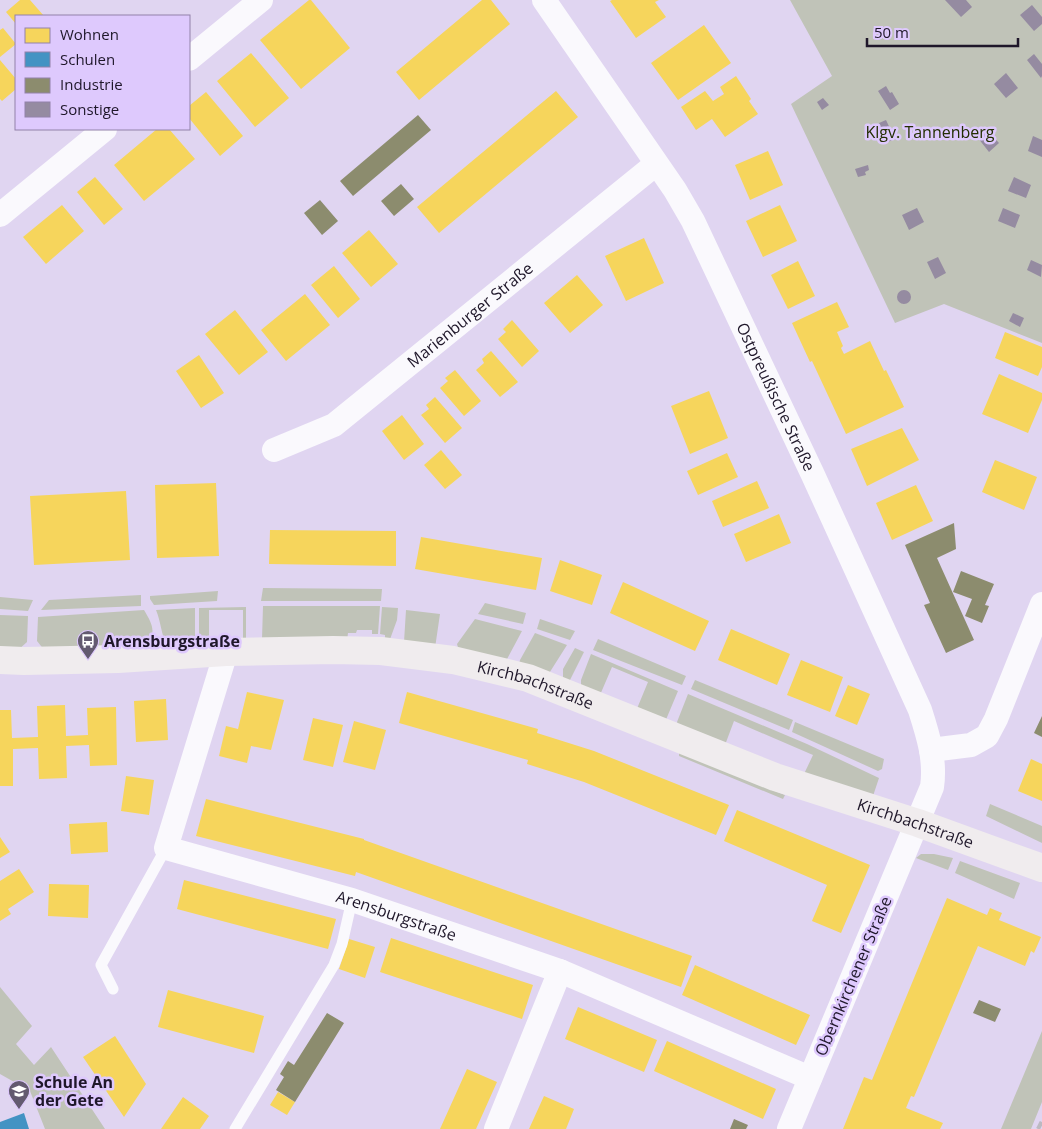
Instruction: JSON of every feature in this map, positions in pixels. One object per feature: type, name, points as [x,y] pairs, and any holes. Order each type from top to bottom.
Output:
[{"type":"main road","name":"Kirchbachstraße","points":[[0,660],[118,659],[226,652],[373,650],[415,654],[491,668],[536,681],[775,777],[918,823],[1042,868]]},
{"type":"street","points":[[190,58],[261,0]]},
{"type":"street","name":"Ostpreußische Straße","points":[[544,0],[675,190],[692,221],[813,475],[920,710],[929,739],[934,773],[932,787],[918,823]]},
{"type":"street","points":[[0,215],[103,130]]},
{"type":"street","name":"Marienburger Straße","points":[[274,450],[334,425],[656,164]]},
{"type":"street","points":[[931,750],[971,745],[987,736],[1042,604]]},
{"type":"street","points":[[166,848],[226,652]]},
{"type":"street","name":"Obernkirchener Straße","points":[[788,1129],[918,823]]},
{"type":"street","name":"Arensburgstraße","points":[[166,848],[352,900],[560,971],[810,1078]]},
{"type":"street","points":[[496,1129],[560,971]]},
{"type":"lane","points":[[113,989],[101,965],[166,848]]},
{"type":"lane","points":[[235,1129],[334,965],[342,944],[352,900]]},
{"type":"green space","name":"Klgv. Tannenberg","points":[[790,0],[1042,0],[1042,343],[944,304],[895,323],[791,104],[832,76]]},
{"type":"green space","points":[[263,588],[382,589],[381,601],[261,601]]},
{"type":"green space","points":[[218,591],[217,601],[154,605],[150,599],[150,596]]},
{"type":"green space","points":[[141,595],[141,606],[41,610],[49,600]]},
{"type":"green space","points":[[0,597],[33,600],[28,611],[0,609]]},
{"type":"green space","points":[[485,603],[526,613],[523,624],[478,614]]},
{"type":"green space","points":[[263,606],[380,606],[378,634],[372,634],[372,630],[357,630],[356,633],[348,633],[347,641],[262,639]]},
{"type":"green space","points":[[246,607],[246,641],[243,641],[243,610],[209,610],[209,639],[218,639],[218,643],[199,643],[199,608]]},
{"type":"green space","points":[[382,607],[398,608],[397,620],[389,642],[385,641],[385,635],[380,634]]},
{"type":"green space","points":[[195,608],[195,644],[167,646],[156,610]]},
{"type":"green space","points":[[144,610],[150,620],[152,629],[151,637],[145,647],[45,651],[37,641],[38,617]]},
{"type":"green space","points":[[406,610],[440,614],[435,648],[404,642]]},
{"type":"green space","points":[[0,615],[28,616],[27,642],[17,651],[0,649]]},
{"type":"green space","points":[[475,619],[522,631],[506,661],[459,651],[457,644]]},
{"type":"green space","points":[[540,619],[575,631],[570,640],[537,629]]},
{"type":"green space","points":[[535,633],[567,645],[548,675],[519,664]]},
{"type":"green space","points":[[598,639],[686,676],[682,685],[593,650]]},
{"type":"green space","points":[[575,648],[584,652],[569,682],[563,680],[563,669]]},
{"type":"green space","points":[[591,654],[678,691],[665,722],[636,711],[648,682],[612,667],[600,695],[581,687],[581,680]]},
{"type":"green space","points":[[695,680],[793,720],[789,730],[691,689]]},
{"type":"green space","points":[[688,694],[807,744],[879,778],[873,796],[804,774],[813,755],[734,721],[725,745],[679,728],[677,722]]},
{"type":"green space","points":[[795,722],[884,759],[882,769],[878,771],[792,732]]},
{"type":"green space","points":[[679,752],[785,795],[783,799],[679,756]]},
{"type":"green space","points":[[990,804],[1042,826],[1042,843],[986,816]]},
{"type":"green space","points":[[921,854],[934,854],[953,858],[948,870],[916,858]]},
{"type":"green space","points":[[960,861],[1020,883],[1014,899],[955,873]]},
{"type":"green space","points":[[0,987],[32,1026],[16,1044],[34,1065],[51,1047],[105,1129],[45,1129],[30,1091],[0,1074]]},
{"type":"green space","points":[[1042,1031],[1042,1102],[1031,1129],[1001,1129]]},
{"type":"building: Wohnen","points":[[20,0],[30,0],[43,15],[15,15],[15,23],[6,12]]},
{"type":"building: Wohnen","points":[[311,0],[350,48],[301,89],[260,40]]},
{"type":"building: Wohnen","points":[[482,0],[491,0],[510,24],[419,100],[396,72]]},
{"type":"building: Wohnen","points":[[659,0],[655,2],[666,17],[636,38],[610,1]]},
{"type":"building: Wohnen","points":[[704,25],[731,63],[678,100],[651,63]]},
{"type":"building: Wohnen","points":[[3,28],[15,45],[0,57],[0,30]]},
{"type":"building: Wohnen","points":[[251,53],[289,98],[255,127],[217,81]]},
{"type":"building: Wohnen","points":[[0,60],[15,78],[15,90],[2,101],[0,99]]},
{"type":"building: Wohnen","points":[[736,76],[758,114],[725,137],[712,119],[696,130],[681,107],[705,91],[713,101],[724,94],[720,87]]},
{"type":"building: Wohnen","points":[[556,91],[578,117],[439,233],[417,207]]},
{"type":"building: Wohnen","points":[[206,92],[243,136],[220,156],[190,119],[190,105]]},
{"type":"building: Wohnen","points":[[156,130],[170,130],[195,159],[144,201],[114,165]]},
{"type":"building: Wohnen","points":[[768,151],[783,185],[750,200],[735,165]]},
{"type":"building: Wohnen","points":[[95,177],[123,209],[104,225],[77,192]]},
{"type":"building: Wohnen","points":[[62,205],[84,231],[46,264],[23,237]]},
{"type":"building: Wohnen","points":[[780,205],[797,241],[763,257],[746,221]]},
{"type":"building: Wohnen","points":[[369,230],[398,264],[371,287],[342,253]]},
{"type":"building: Wohnen","points":[[644,238],[664,283],[626,301],[605,256]]},
{"type":"building: Wohnen","points":[[798,261],[815,296],[788,309],[771,275]]},
{"type":"building: Wohnen","points":[[334,266],[360,299],[338,318],[311,285]]},
{"type":"building: Wohnen","points":[[577,275],[603,305],[570,333],[544,303]]},
{"type":"building: Wohnen","points":[[305,294],[330,325],[286,361],[261,330]]},
{"type":"building: Wohnen","points":[[837,302],[849,327],[837,332],[844,354],[870,341],[904,407],[846,434],[792,323]]},
{"type":"building: Wohnen","points":[[235,310],[268,352],[239,375],[205,334]]},
{"type":"building: Wohnen","points":[[512,320],[539,351],[522,367],[498,339],[506,332],[503,329]]},
{"type":"building: Wohnen","points":[[1005,332],[1042,347],[1042,367],[1038,376],[995,358]]},
{"type":"building: Wohnen","points":[[491,351],[518,382],[500,397],[476,370],[484,363],[482,359]]},
{"type":"building: Wohnen","points":[[199,355],[224,393],[201,408],[176,371]]},
{"type":"building: Wohnen","points":[[455,370],[481,401],[464,416],[440,388],[448,381],[445,378]]},
{"type":"building: Wohnen","points":[[999,374],[1042,393],[1042,400],[1028,433],[982,414]]},
{"type":"building: Wohnen","points":[[709,391],[728,438],[690,454],[671,406]]},
{"type":"building: Wohnen","points":[[435,397],[462,428],[445,443],[421,415],[429,409],[426,405]]},
{"type":"building: Wohnen","points":[[402,415],[424,444],[404,460],[382,431]]},
{"type":"building: Wohnen","points":[[902,428],[919,460],[867,486],[851,449]]},
{"type":"building: Wohnen","points":[[441,450],[462,475],[445,489],[424,465]]},
{"type":"building: Wohnen","points":[[727,453],[738,477],[698,495],[687,471]]},
{"type":"building: Wohnen","points":[[995,460],[1037,477],[1024,510],[982,492]]},
{"type":"building: Wohnen","points":[[757,481],[769,508],[723,527],[712,501]]},
{"type":"building: Wohnen","points":[[216,483],[219,556],[157,558],[155,485]]},
{"type":"building: Wohnen","points":[[916,485],[933,521],[892,540],[876,503]]},
{"type":"building: Wohnen","points":[[126,491],[130,560],[34,565],[30,496]]},
{"type":"building: Wohnen","points":[[779,514],[791,543],[746,562],[734,534]]},
{"type":"building: Wohnen","points":[[270,530],[396,531],[396,566],[269,564]]},
{"type":"building: Wohnen","points":[[421,537],[542,558],[536,590],[415,569]]},
{"type":"building: Wohnen","points":[[560,560],[602,575],[592,605],[550,591]]},
{"type":"building: Wohnen","points":[[623,582],[709,621],[695,651],[610,613]]},
{"type":"building: Wohnen","points":[[731,629],[790,654],[777,685],[718,660]]},
{"type":"building: Wohnen","points":[[801,660],[843,677],[830,712],[787,695]]},
{"type":"building: Wohnen","points":[[848,685],[870,694],[857,725],[835,716]]},
{"type":"building: Wohnen","points":[[247,692],[284,700],[271,750],[251,746],[247,763],[219,756],[226,726],[238,729]]},
{"type":"building: Wohnen","points":[[407,692],[538,729],[537,733],[594,751],[729,805],[716,835],[584,782],[527,764],[528,760],[399,723]]},
{"type":"building: Wohnen","points":[[166,699],[168,740],[136,742],[134,701]]},
{"type":"building: Wohnen","points":[[65,705],[66,736],[88,735],[87,708],[116,707],[117,765],[90,766],[89,745],[66,746],[67,778],[39,779],[38,748],[13,749],[13,786],[0,786],[0,710],[11,710],[12,738],[38,737],[37,706]]},
{"type":"building: Wohnen","points":[[313,718],[343,725],[333,767],[303,760]]},
{"type":"building: Wohnen","points":[[354,721],[386,730],[375,770],[343,762]]},
{"type":"building: Wohnen","points":[[1031,759],[1042,764],[1042,801],[1018,791]]},
{"type":"building: Wohnen","points":[[126,776],[154,780],[149,815],[121,811]]},
{"type":"building: Wohnen","points":[[206,799],[364,839],[692,956],[681,987],[356,872],[355,876],[196,836]]},
{"type":"building: Wohnen","points":[[737,810],[870,865],[841,933],[812,921],[827,885],[724,841]]},
{"type":"building: Wohnen","points":[[107,822],[108,852],[71,854],[69,824]]},
{"type":"building: Wohnen","points":[[0,837],[10,852],[0,858]]},
{"type":"building: Wohnen","points":[[19,869],[34,892],[8,909],[11,914],[0,921],[0,881]]},
{"type":"building: Wohnen","points":[[184,880],[336,919],[328,949],[177,909]]},
{"type":"building: Wohnen","points":[[49,884],[89,885],[88,918],[48,916]]},
{"type":"building: Wohnen","points":[[947,898],[987,915],[990,908],[1002,913],[999,920],[1041,937],[1034,953],[1031,951],[1025,966],[978,946],[914,1097],[911,1096],[906,1108],[943,1123],[940,1129],[843,1129],[864,1077],[872,1080]]},
{"type":"building: Wohnen","points":[[391,938],[533,985],[522,1019],[380,972]]},
{"type":"building: Wohnen","points":[[349,939],[375,947],[365,978],[339,969]]},
{"type":"building: Wohnen","points":[[695,965],[810,1015],[796,1045],[682,995]]},
{"type":"building: Wohnen","points":[[168,990],[264,1016],[254,1053],[158,1027]]},
{"type":"building: Wohnen","points":[[578,1007],[657,1040],[644,1072],[565,1039]]},
{"type":"building: Wohnen","points":[[115,1036],[146,1084],[124,1117],[83,1057]]},
{"type":"building: Wohnen","points":[[667,1041],[776,1089],[763,1119],[654,1071]]},
{"type":"building: Wohnen","points":[[467,1069],[497,1082],[476,1129],[440,1129]]},
{"type":"building: Wohnen","points":[[278,1092],[295,1102],[287,1115],[270,1105]]},
{"type":"building: Wohnen","points":[[544,1096],[574,1109],[566,1129],[529,1129]]},
{"type":"building: Wohnen","points":[[183,1097],[209,1116],[200,1129],[161,1129]]},
{"type":"building: Schulen","points":[[24,1113],[29,1129],[0,1129],[0,1122]]},
{"type":"building: Industrie","points":[[418,115],[431,130],[353,196],[340,181]]},
{"type":"building: Industrie","points":[[401,184],[414,199],[394,216],[381,201]]},
{"type":"building: Industrie","points":[[320,200],[338,221],[322,235],[304,213]]},
{"type":"building: Industrie","points":[[954,523],[956,549],[937,558],[974,640],[946,653],[924,605],[930,603],[905,545]]},
{"type":"building: Industrie","points":[[961,571],[994,584],[985,605],[989,606],[982,623],[965,616],[972,599],[953,592]]},
{"type":"building: Industrie","points":[[1042,716],[1042,737],[1034,733]]},
{"type":"building: Industrie","points":[[979,1000],[1001,1009],[995,1022],[973,1013]]},
{"type":"building: Industrie","points":[[327,1013],[344,1023],[295,1102],[276,1090],[284,1077],[280,1074],[288,1061],[294,1065]]},
{"type":"building: Industrie","points":[[734,1119],[748,1125],[746,1129],[730,1129]]},
{"type":"building: Sonstige","points":[[945,0],[966,0],[972,7],[961,17]]},
{"type":"building: Sonstige","points":[[1032,5],[1042,17],[1042,24],[1034,31],[1020,15]]},
{"type":"building: Sonstige","points":[[1034,54],[1042,64],[1041,78],[1027,60]]},
{"type":"building: Sonstige","points":[[1006,73],[1018,88],[1006,98],[994,84]]},
{"type":"building: Sonstige","points":[[886,86],[899,104],[890,110],[878,91]]},
{"type":"building: Sonstige","points":[[823,98],[829,105],[822,110],[817,102]]},
{"type":"building: Sonstige","points":[[886,120],[895,139],[888,142],[879,123]]},
{"type":"building: Sonstige","points":[[987,130],[999,143],[989,152],[978,138]]},
{"type":"building: Sonstige","points":[[1033,136],[1042,140],[1042,157],[1028,151]]},
{"type":"building: Sonstige","points":[[868,165],[869,170],[865,172],[866,175],[858,177],[855,169]]},
{"type":"building: Sonstige","points":[[1014,177],[1031,185],[1026,198],[1008,191]]},
{"type":"building: Sonstige","points":[[917,208],[924,222],[909,230],[902,215]]},
{"type":"building: Sonstige","points":[[1003,208],[1020,215],[1015,228],[998,221]]},
{"type":"building: Sonstige","points":[[938,257],[946,273],[935,279],[927,262]]},
{"type":"building: Sonstige","points":[[1031,260],[1042,265],[1041,277],[1027,270]]},
{"type":"building: Sonstige","points":[[901,290],[907,290],[911,297],[907,304],[901,304],[897,300],[897,294]]},
{"type":"building: Sonstige","points":[[1013,313],[1024,318],[1020,327],[1009,321]]},
{"type":"railway","points":[[1038,1129],[1042,1121]]},
{"type":"place","name":"Arensburgstraße","points":[[88,660]]},
{"type":"place","name":"Schule An der Gete","points":[[19,1110]]}]
